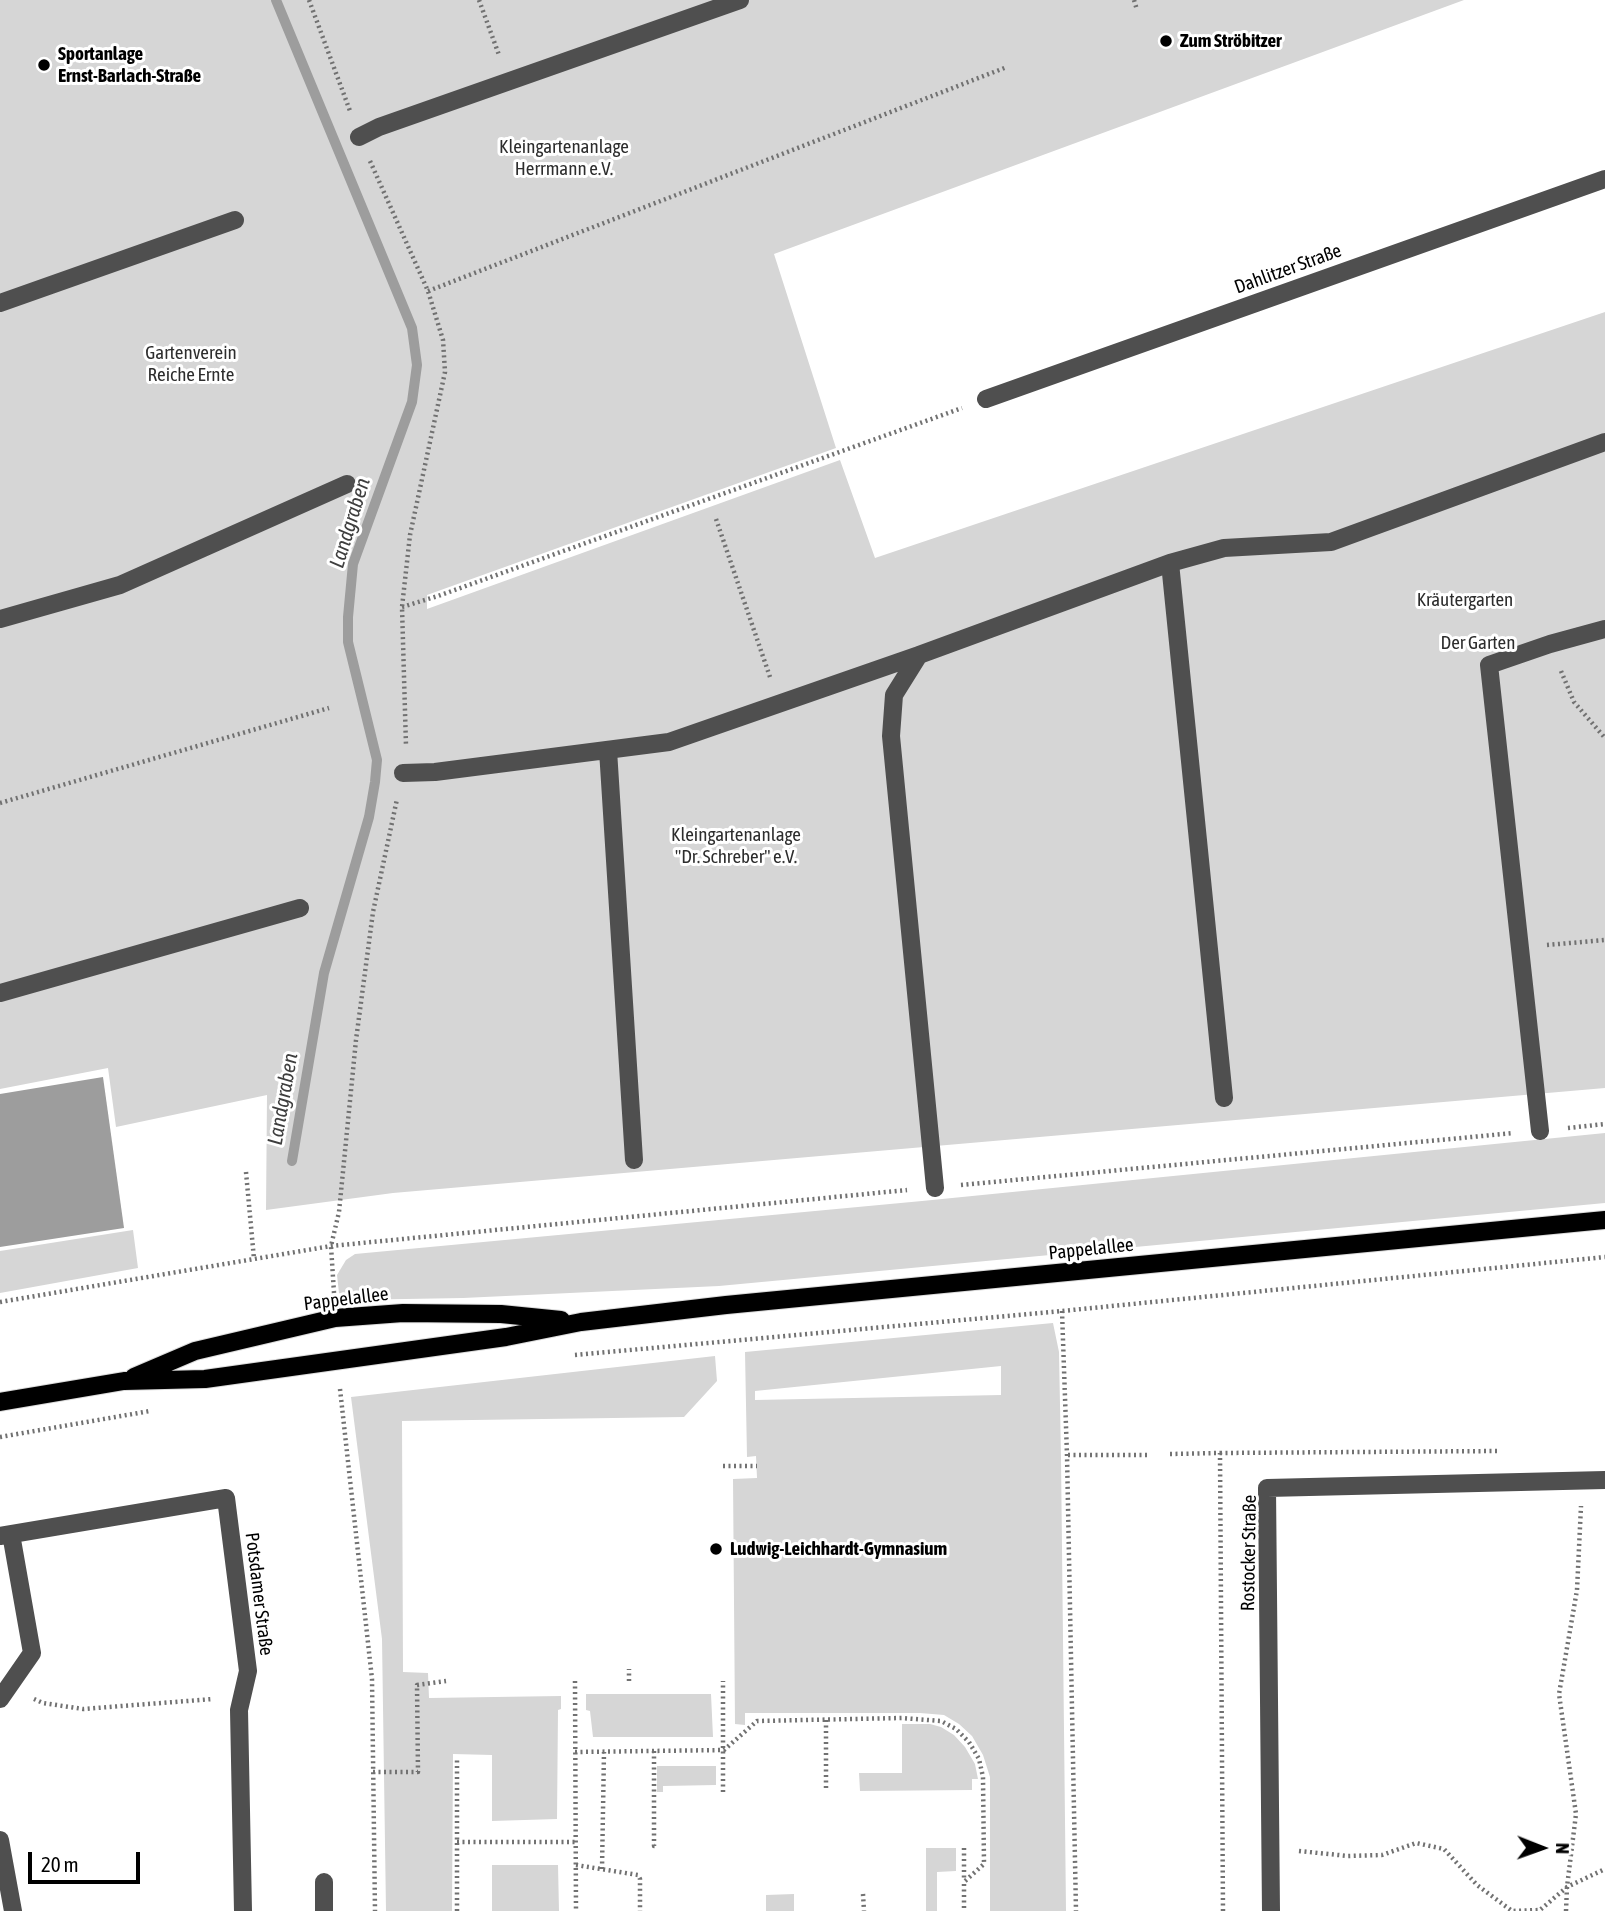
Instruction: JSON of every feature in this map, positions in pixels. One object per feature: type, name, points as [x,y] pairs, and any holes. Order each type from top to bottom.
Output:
[{"type":"main road","name":"Pappelallee","points":[[0,1402],[124,1381],[205,1379],[506,1337],[581,1322],[740,1304],[1605,1220]]},
{"type":"main road","name":"Pappelallee","points":[[124,1381],[195,1350],[335,1318],[403,1313],[500,1314],[581,1322]]},
{"type":"street","points":[[359,137],[740,0]]},
{"type":"street","name":"Dahlitzer Straße","points":[[986,399],[1605,179]]},
{"type":"street","points":[[0,303],[235,220]]},
{"type":"street","points":[[403,773],[435,772],[669,742],[919,655],[1170,563],[1224,548],[1331,542],[1605,442]]},
{"type":"street","points":[[0,619],[120,585],[347,484]]},
{"type":"street","points":[[1170,563],[1224,1098]]},
{"type":"street","points":[[1540,1130],[1489,666],[1549,644],[1605,629]]},
{"type":"street","points":[[919,655],[894,695],[891,736],[935,1188]]},
{"type":"street","points":[[608,750],[635,1160]]},
{"type":"street","points":[[0,993],[300,908]]},
{"type":"street","name":"Rostocker Straße","points":[[1271,1911],[1267,1488],[1605,1480]]},
{"type":"street","name":"Potsdamer Straße","points":[[4,1694],[32,1653],[6,1535],[226,1498],[248,1671],[239,1710],[243,1911]]},
{"type":"street","points":[[0,1840],[13,1911]]},
{"type":"street","points":[[324,1882],[324,1911]]},
{"type":"path","points":[[309,0],[359,137],[428,291],[443,340],[444,372],[410,535],[402,607],[407,737],[403,773],[373,912],[356,1040],[339,1212],[331,1245]]},
{"type":"path","points":[[479,0],[509,82]]},
{"type":"path","points":[[1134,0],[1137,9]]},
{"type":"path","points":[[428,291],[1007,67]]},
{"type":"path","points":[[402,607],[986,399]]},
{"type":"path","points":[[716,519],[779,704]]},
{"type":"path","points":[[1549,644],[1574,702],[1605,738]]},
{"type":"path","points":[[0,803],[329,708]]},
{"type":"path","points":[[1519,948],[1605,940]]},
{"type":"path","points":[[0,1302],[331,1245],[1605,1124]]},
{"type":"path","points":[[246,1171],[254,1258]]},
{"type":"path","points":[[568,1356],[1062,1311],[1605,1257]]},
{"type":"path","points":[[1062,1311],[1076,1911]]},
{"type":"path","points":[[338,1378],[372,1679],[375,1911]]},
{"type":"path","points":[[1170,1454],[1509,1451]]},
{"type":"path","points":[[1220,1453],[1223,1911]]},
{"type":"path","points":[[1067,1455],[1147,1455]]},
{"type":"path","points":[[723,1466],[757,1466]]},
{"type":"path","points":[[1566,1911],[1576,1814],[1559,1694],[1577,1590],[1582,1481]]},
{"type":"path","points":[[629,1670],[629,1681]]},
{"type":"path","points":[[373,1772],[418,1772],[417,1685],[446,1681]]},
{"type":"path","points":[[575,1681],[576,1911]]},
{"type":"path","points":[[723,1681],[723,1792]]},
{"type":"path","points":[[4,1694],[83,1709],[242,1697]]},
{"type":"path","points":[[575,1752],[723,1750],[757,1721],[911,1718],[941,1721],[956,1729],[969,1742],[979,1759],[983,1777],[984,1864],[964,1882]]},
{"type":"path","points":[[826,1720],[826,1791]]},
{"type":"path","points":[[654,1751],[654,1846],[657,1846]]},
{"type":"path","points":[[602,1870],[604,1752]]},
{"type":"path","points":[[457,1758],[457,1911]]},
{"type":"path","points":[[457,1842],[576,1842]]},
{"type":"path","points":[[1270,1848],[1348,1856],[1382,1855],[1416,1843],[1444,1849],[1477,1885],[1512,1911],[1540,1910],[1567,1887],[1605,1869]]},
{"type":"path","points":[[964,1848],[964,1911]]},
{"type":"path","points":[[576,1866],[638,1875],[640,1911]]},
{"type":"path","points":[[863,1894],[864,1911]]},
{"type":"green space","points":[[0,0],[1464,0],[774,254],[836,448],[427,595],[427,609],[840,460],[875,558],[1605,312],[1605,1088],[393,1193],[266,1210],[267,1095],[116,1127],[108,1068],[0,1089]]},
{"type":"green space","points":[[1605,1133],[1605,1203],[719,1286],[463,1298],[348,1300],[339,1293],[337,1275],[346,1260],[355,1254]]},
{"type":"green space","points":[[133,1230],[138,1268],[0,1293],[0,1251]]},
{"type":"green space","points":[[1053,1323],[1059,1352],[1066,1911],[990,1911],[990,1777],[983,1755],[972,1736],[944,1715],[745,1713],[745,1725],[735,1724],[733,1479],[757,1478],[756,1456],[747,1457],[745,1352]],"holes":[[[1001,1366],[1001,1395],[755,1400],[755,1391]]]},
{"type":"green space","points":[[715,1356],[717,1381],[684,1417],[402,1421],[403,1672],[428,1673],[429,1698],[561,1696],[561,1709],[558,1710],[557,1819],[492,1821],[492,1755],[453,1754],[452,1911],[386,1911],[382,1639],[351,1397]]},
{"type":"green space","points":[[586,1694],[711,1694],[713,1737],[593,1737],[590,1711],[586,1710]]},
{"type":"green space","points":[[902,1724],[930,1724],[954,1735],[975,1764],[978,1779],[972,1779],[972,1790],[860,1791],[859,1773],[902,1773]]},
{"type":"green space","points":[[657,1766],[716,1766],[716,1785],[663,1786],[663,1792],[657,1792]]},
{"type":"green space","points":[[926,1848],[956,1848],[956,1871],[937,1872],[937,1911],[926,1911]]},
{"type":"green space","points":[[492,1865],[558,1865],[559,1911],[492,1911]]},
{"type":"green space","points":[[794,1894],[794,1911],[766,1911],[766,1895]]},
{"type":"shaded area","points":[[103,1077],[124,1228],[0,1247],[0,1094]]},
{"type":"waterway","name":"Landgraben","points":[[276,0],[412,328],[417,365],[412,402],[353,564],[348,642],[377,760],[375,782],[369,817],[324,973],[292,1161]]},
{"type":"place","name":"Zum Ströbitzer","points":[[1166,41]]},
{"type":"place","name":"Sportanlage Ernst-Barlach-Straße","points":[[44,65]]},
{"type":"place","name":"Ludwig-Leichhardt-Gymnasium","points":[[716,1549]]},
{"type":"park label","name":"Kleingartenanlage Herrmann e.V.","points":[[564,158]]},
{"type":"park label","name":"Gartenverein Reiche Ernte","points":[[191,364]]},
{"type":"park label","name":"Kräutergarten","points":[[1465,600]]},
{"type":"park label","name":"Der Garten","points":[[1478,643]]},
{"type":"park label","name":"Kleingartenanlage \"Dr. Schreber\" e.V.","points":[[736,846]]}]
